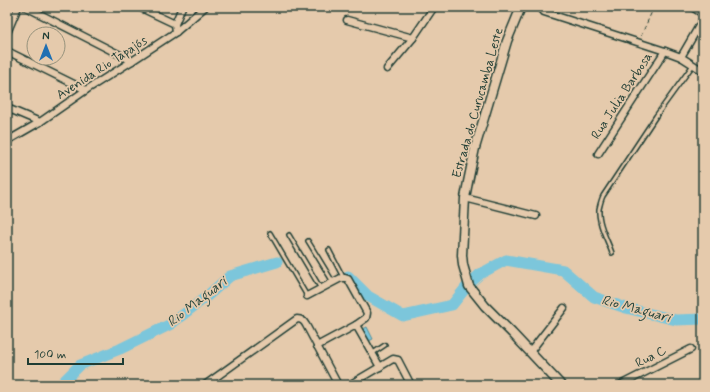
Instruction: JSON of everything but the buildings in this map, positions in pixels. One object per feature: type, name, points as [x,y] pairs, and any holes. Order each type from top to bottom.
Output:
[{"type":"main road","name":"Estrada do Curucamba Leste","points":[[521,7],[507,41],[475,148],[465,198],[462,256],[468,284],[485,306],[561,385]]},
{"type":"street","points":[[7,33],[18,7]]},
{"type":"street","points":[[26,7],[132,61]]},
{"type":"street","points":[[139,7],[176,24]]},
{"type":"street","points":[[176,32],[176,24],[182,7]]},
{"type":"street","name":"Avenida Rio Tapajós","points":[[7,141],[40,122],[86,90],[176,32],[205,7]]},
{"type":"street","points":[[387,69],[434,7]]},
{"type":"street","points":[[540,7],[544,12],[681,57],[703,71]]},
{"type":"street","points":[[692,7],[703,14]]},
{"type":"street","points":[[681,57],[703,19]]},
{"type":"street","points":[[347,20],[412,38]]},
{"type":"street","points":[[7,51],[86,90]]},
{"type":"street","name":"Rua Julia Barbosa","points":[[598,154],[665,51]]},
{"type":"street","points":[[7,108],[40,122]]},
{"type":"street","points":[[465,198],[536,216]]},
{"type":"street","points":[[307,296],[343,277],[348,279],[367,313],[366,318],[356,325],[317,346]]},
{"type":"street","points":[[530,352],[564,308]]},
{"type":"street","points":[[205,385],[297,319],[300,319],[306,325],[338,385]]},
{"type":"street","points":[[356,325],[380,367]]},
{"type":"street","name":"Rua C","points":[[620,385],[691,349]]},
{"type":"street","points":[[349,385],[393,359],[397,360],[411,385]]},
{"type":"lane","points":[[612,253],[600,219],[599,208],[603,196],[656,116],[693,65]]},
{"type":"lane","points":[[270,233],[307,296]]},
{"type":"lane","points":[[289,235],[320,288]]},
{"type":"lane","points":[[308,241],[333,282]]},
{"type":"lane","points":[[329,250],[343,277]]},
{"type":"lane","points":[[373,353],[385,345]]},
{"type":"path","points":[[638,42],[654,7]]},
{"type":"water","points":[[367,327],[373,339],[369,341],[363,329]]},
{"type":"waterway","name":"Rio Maguari","points":[[348,276],[368,296],[403,316],[452,305],[468,285],[480,274],[506,260],[563,270],[594,297],[626,308],[676,320],[703,319]]},
{"type":"waterway","name":"Rio Maguari","points":[[60,385],[80,365],[120,349],[171,324],[230,276],[277,262]]}]
